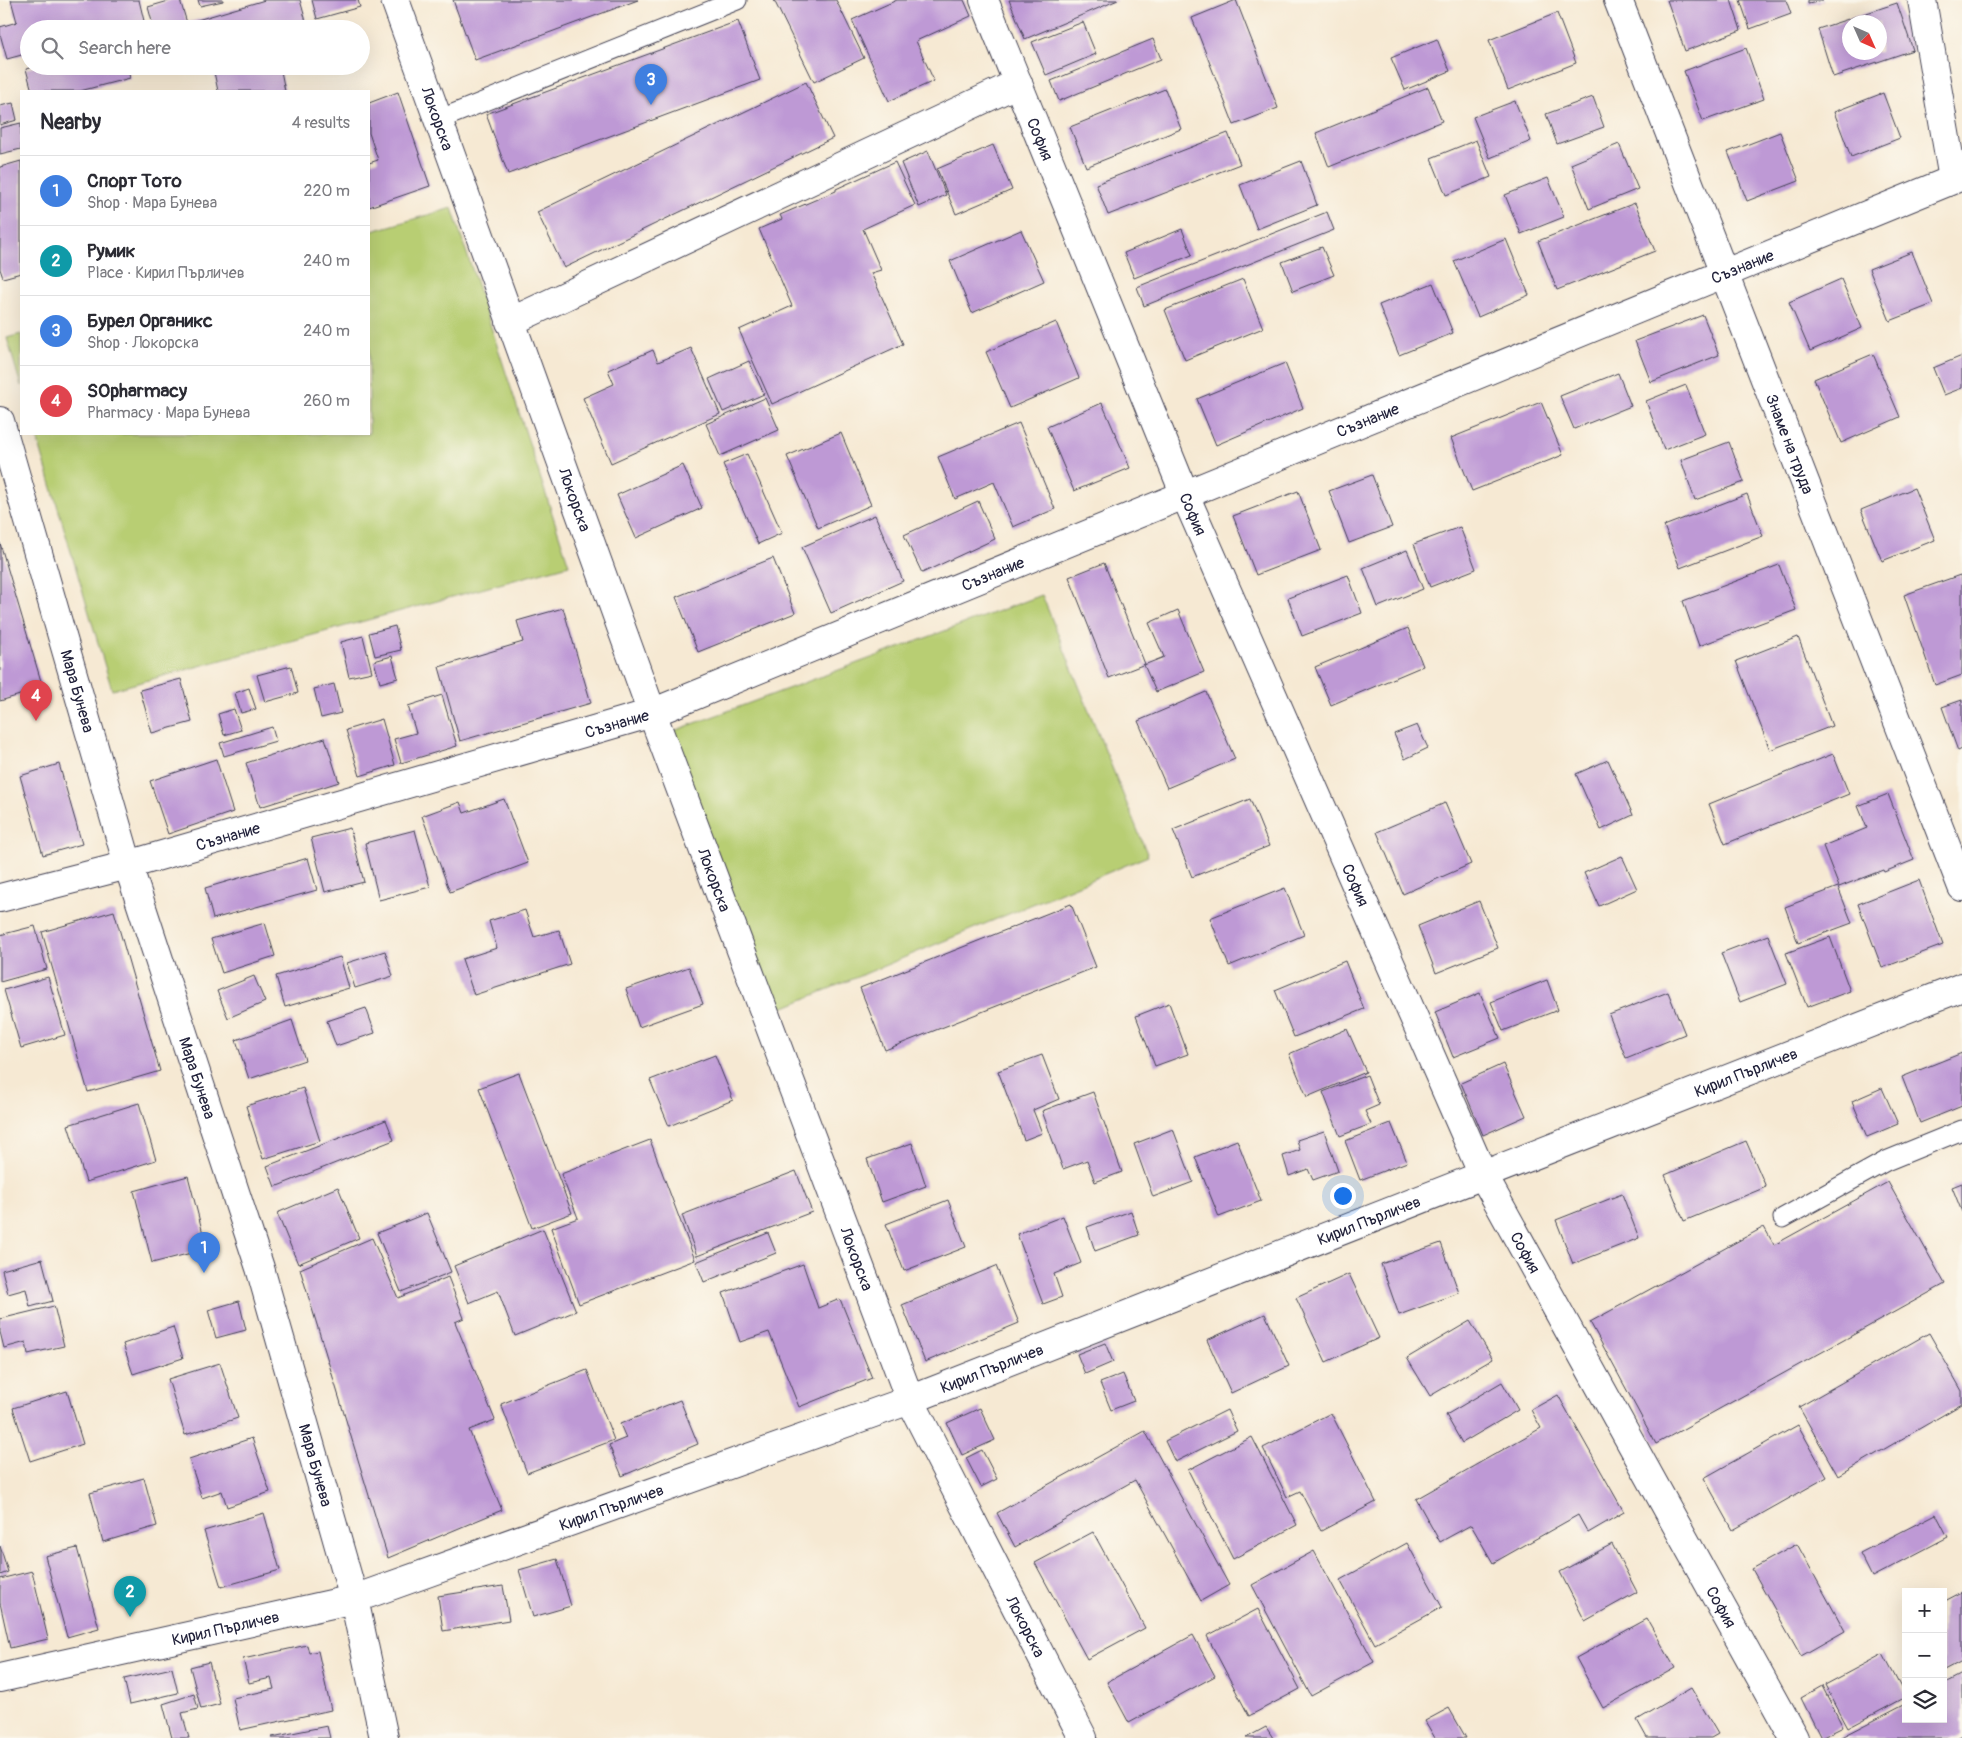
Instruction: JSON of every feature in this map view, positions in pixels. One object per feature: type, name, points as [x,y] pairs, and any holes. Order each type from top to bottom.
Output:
[{"type":"street","name":"Локорска","points":[[395,0],[652,713],[910,1400],[1083,1738]]},
{"type":"street","name":"София","points":[[984,0],[1185,495],[1483,1175],[1794,1738]]},
{"type":"street","name":"Знаме на труда","points":[[1618,0],[1962,887]]},
{"type":"street","points":[[1922,0],[1958,178]]},
{"type":"street","points":[[510,322],[1018,83]]},
{"type":"street","name":"Съзнание","points":[[0,898],[128,865],[652,713],[1958,178]]},
{"type":"street","name":"Мара Бунева","points":[[0,421],[4,450],[128,865],[260,1268],[354,1599],[384,1738]]},
{"type":"street","name":"Кирил Пърличев","points":[[0,1678],[354,1599],[910,1400],[1962,987]]},
{"type":"lane","points":[[438,120],[737,0]]},
{"type":"lane","points":[[1783,1218],[1886,1161],[1962,1130]]},
{"type":"green space","points":[[452,208],[569,565],[112,690],[36,435],[370,435],[370,232]]},
{"type":"green space","points":[[20,334],[20,383],[7,338]]},
{"type":"green space","points":[[1042,595],[1148,856],[766,1015],[671,732]]},
{"type":"building","points":[[11,0],[139,0],[144,20],[20,20],[20,55],[7,59],[0,27],[17,22]]},
{"type":"building","points":[[172,0],[180,0],[186,20],[152,20],[148,7]]},
{"type":"building","points":[[198,0],[223,0],[223,1],[200,6]]},
{"type":"building","points":[[265,0],[300,0],[306,20],[197,20]]},
{"type":"building","points":[[312,0],[358,0],[360,7],[317,19]]},
{"type":"building","points":[[453,0],[638,0],[475,60]]},
{"type":"building","points":[[774,0],[836,0],[864,58],[814,82]]},
{"type":"building","points":[[897,0],[964,0],[971,16],[916,41],[934,81],[889,101],[852,20]]},
{"type":"building","points":[[1009,0],[1118,0],[1025,39]]},
{"type":"building","points":[[1236,0],[1278,108],[1234,125],[1192,18]]},
{"type":"building","points":[[1667,0],[1731,0],[1741,30],[1685,51]]},
{"type":"building","points":[[1740,0],[1786,0],[1791,14],[1750,29]]},
{"type":"building","points":[[1808,0],[1823,0],[1823,1],[1808,4]]},
{"type":"building","points":[[1897,3],[1913,50],[1887,59],[1887,15],[1861,15]]},
{"type":"building","points":[[1557,13],[1576,63],[1508,90],[1489,40]]},
{"type":"building","points":[[738,21],[760,80],[508,174],[486,114]]},
{"type":"building","points":[[1842,21],[1842,60],[1883,60],[1833,77],[1818,29]]},
{"type":"building","points":[[1083,22],[1096,54],[1046,75],[1032,42]]},
{"type":"building","points":[[1153,39],[1161,59],[1059,101],[1051,81]]},
{"type":"building","points":[[1437,39],[1450,71],[1405,90],[1391,58]]},
{"type":"building","points":[[1746,48],[1764,99],[1703,121],[1684,71]]},
{"type":"building","points":[[28,75],[129,75],[130,78],[84,90],[32,90]]},
{"type":"building","points":[[215,75],[282,75],[285,90],[218,90]]},
{"type":"building","points":[[806,82],[833,138],[564,268],[537,212]]},
{"type":"building","points":[[1428,87],[1442,121],[1329,167],[1316,133]]},
{"type":"building","points":[[1165,89],[1181,129],[1086,167],[1070,127]]},
{"type":"building","points":[[398,92],[430,186],[370,207],[370,163],[378,160],[370,136],[370,103]]},
{"type":"building","points":[[1883,93],[1900,138],[1851,157],[1834,112]]},
{"type":"building","points":[[1593,97],[1604,127],[1557,144],[1546,114]]},
{"type":"building","points":[[1515,101],[1531,141],[1490,158],[1473,117]]},
{"type":"building","points":[[13,103],[17,120],[0,125],[0,106]]},
{"type":"building","points":[[20,123],[20,149],[0,154],[0,128]]},
{"type":"building","points":[[1780,132],[1799,181],[1747,201],[1728,152]]},
{"type":"building","points":[[1228,133],[1240,164],[1108,215],[1096,184]]},
{"type":"building","points":[[1476,140],[1491,177],[1446,195],[1431,158]]},
{"type":"building","points":[[1619,144],[1638,189],[1589,209],[1571,164]]},
{"type":"building","points":[[993,145],[1012,190],[956,214],[937,169]]},
{"type":"building","points":[[928,151],[946,195],[919,207],[901,163]]},
{"type":"building","points":[[20,161],[20,273],[3,278],[0,269],[0,167]]},
{"type":"building","points":[[1301,161],[1317,205],[1257,229],[1240,185]]},
{"type":"building","points":[[895,162],[915,205],[863,229],[881,270],[871,273],[903,344],[772,404],[739,330],[792,306],[759,229],[782,219],[780,215],[836,191],[836,189]]},
{"type":"building","points":[[1548,178],[1564,217],[1521,234],[1505,195]]},
{"type":"building","points":[[1635,203],[1655,251],[1557,290],[1538,241]]},
{"type":"building","points":[[1327,212],[1334,230],[1144,306],[1137,287]]},
{"type":"building","points":[[1182,229],[1192,255],[1134,278],[1124,253]]},
{"type":"building","points":[[1021,230],[1044,281],[972,313],[950,261]]},
{"type":"building","points":[[1506,239],[1529,295],[1478,317],[1454,261]]},
{"type":"building","points":[[1322,247],[1334,275],[1293,291],[1282,262]]},
{"type":"building","points":[[1912,252],[1933,304],[1890,321],[1869,269]]},
{"type":"building","points":[[1243,279],[1263,328],[1185,360],[1165,310]]},
{"type":"building","points":[[1841,279],[1862,328],[1810,351],[1789,302]]},
{"type":"building","points":[[1433,283],[1453,333],[1399,355],[1379,305]]},
{"type":"building","points":[[1703,315],[1719,355],[1651,382],[1635,341]]},
{"type":"building","points":[[1056,322],[1079,378],[1010,408],[986,352]]},
{"type":"building","points":[[691,348],[720,414],[611,463],[583,398],[614,384],[608,370],[653,350],[658,362]]},
{"type":"building","points":[[1873,354],[1900,417],[1841,443],[1814,379]]},
{"type":"building","points":[[1962,356],[1962,388],[1944,395],[1933,368]]},
{"type":"building","points":[[749,361],[764,394],[723,412],[709,379]]},
{"type":"building","points":[[1285,363],[1303,408],[1216,445],[1197,399]]},
{"type":"building","points":[[1618,373],[1631,406],[1574,429],[1560,396]]},
{"type":"building","points":[[1686,385],[1705,434],[1664,450],[1646,401]]},
{"type":"building","points":[[765,398],[779,430],[720,456],[706,424]]},
{"type":"building","points":[[1541,402],[1563,455],[1472,491],[1451,438]]},
{"type":"building","points":[[1102,403],[1130,468],[1074,491],[1047,427]]},
{"type":"building","points":[[1019,423],[1055,509],[1013,527],[994,482],[955,499],[938,457]]},
{"type":"building","points":[[841,433],[871,505],[818,528],[787,456]]},
{"type":"building","points":[[1729,442],[1744,482],[1695,500],[1681,460]]},
{"type":"building","points":[[747,454],[782,533],[758,544],[723,464]]},
{"type":"building","points":[[683,465],[702,508],[636,538],[617,495]]},
{"type":"building","points":[[1372,475],[1392,527],[1349,543],[1329,491]]},
{"type":"building","points":[[1914,488],[1935,540],[1882,561],[1861,510]]},
{"type":"building","points":[[1298,491],[1321,550],[1256,575],[1233,516]]},
{"type":"building","points":[[1747,494],[1763,536],[1680,568],[1664,526]]},
{"type":"building","points":[[978,501],[995,539],[922,573],[904,535]]},
{"type":"building","points":[[875,515],[903,581],[831,613],[802,547]]},
{"type":"building","points":[[1460,527],[1476,569],[1430,587],[1414,544]]},
{"type":"building","points":[[0,543],[43,688],[0,701]]},
{"type":"building","points":[[1407,550],[1423,589],[1378,607],[1363,568]]},
{"type":"building","points":[[773,558],[795,613],[698,652],[676,597]]},
{"type":"building","points":[[1104,563],[1145,664],[1109,678],[1069,577]]},
{"type":"building","points":[[1779,565],[1796,610],[1699,646],[1683,601]]},
{"type":"building","points":[[1348,575],[1362,613],[1302,636],[1288,598]]},
{"type":"building","points":[[1960,575],[1962,580],[1962,675],[1935,685],[1904,595]]},
{"type":"building","points":[[563,608],[591,703],[460,741],[439,667],[523,642],[517,621]]},
{"type":"building","points":[[1178,610],[1204,672],[1156,692],[1144,665],[1164,657],[1149,623]]},
{"type":"building","points":[[395,626],[401,650],[375,656],[369,633]]},
{"type":"building","points":[[1408,628],[1423,666],[1331,705],[1315,667]]},
{"type":"building","points":[[363,636],[372,672],[349,677],[341,642]]},
{"type":"building","points":[[1798,637],[1832,726],[1770,750],[1736,661]]},
{"type":"building","points":[[392,656],[398,678],[380,683],[374,661]]},
{"type":"building","points":[[291,666],[298,693],[265,702],[257,675]]},
{"type":"building","points":[[181,679],[192,722],[152,733],[140,690]]},
{"type":"building","points":[[334,684],[341,713],[321,718],[314,689]]},
{"type":"building","points":[[249,688],[256,709],[241,713],[235,693]]},
{"type":"building","points":[[1206,692],[1235,759],[1167,788],[1138,721]]},
{"type":"building","points":[[442,695],[457,746],[401,763],[394,739],[416,733],[408,706]]},
{"type":"building","points":[[1962,700],[1962,749],[1958,751],[1942,707]]},
{"type":"building","points":[[234,709],[241,730],[224,735],[218,714]]},
{"type":"building","points":[[382,719],[395,765],[360,776],[346,730]]},
{"type":"building","points":[[1417,725],[1428,748],[1405,759],[1394,734]]},
{"type":"building","points":[[272,727],[276,741],[224,756],[220,743]]},
{"type":"building","points":[[325,738],[339,782],[260,807],[246,763]]},
{"type":"building","points":[[1833,754],[1849,794],[1725,844],[1709,804]]},
{"type":"building","points":[[216,759],[233,812],[168,834],[150,781]]},
{"type":"building","points":[[1608,760],[1633,815],[1601,830],[1576,774]]},
{"type":"building","points":[[59,764],[82,844],[43,855],[20,776]]},
{"type":"building","points":[[1888,794],[1914,860],[1839,887],[1823,846],[1867,828],[1858,806]]},
{"type":"building","points":[[504,799],[528,863],[450,892],[422,816],[460,802],[464,813]]},
{"type":"building","points":[[1250,799],[1269,846],[1192,877],[1173,830]]},
{"type":"building","points":[[1445,803],[1471,864],[1403,894],[1377,832]]},
{"type":"building","points":[[350,828],[364,882],[325,892],[311,838]]},
{"type":"building","points":[[415,830],[430,887],[379,900],[365,843]]},
{"type":"building","points":[[1622,856],[1637,889],[1599,906],[1584,873]]},
{"type":"building","points":[[308,858],[317,890],[213,919],[205,888]]},
{"type":"building","points":[[1919,880],[1943,945],[1882,968],[1858,904]]},
{"type":"building","points":[[1838,887],[1852,923],[1798,943],[1785,907]]},
{"type":"building","points":[[1285,888],[1304,935],[1229,966],[1210,918]]},
{"type":"building","points":[[1479,901],[1498,948],[1436,973],[1418,926]]},
{"type":"building","points":[[1071,904],[1096,967],[885,1050],[860,988]]},
{"type":"building","points":[[525,910],[534,937],[559,930],[570,964],[474,995],[462,959],[497,948],[489,921]]},
{"type":"building","points":[[114,911],[160,1071],[88,1092],[42,932]]},
{"type":"building","points":[[265,923],[275,956],[222,973],[211,939]]},
{"type":"building","points":[[35,926],[47,969],[0,982],[0,935]]},
{"type":"building","points":[[1768,935],[1787,984],[1740,1002],[1721,953]]},
{"type":"building","points":[[1830,937],[1850,991],[1807,1007],[1786,953]]},
{"type":"building","points":[[385,951],[393,976],[355,988],[347,963]]},
{"type":"building","points":[[340,957],[349,988],[285,1007],[276,976]]},
{"type":"building","points":[[1345,961],[1364,1009],[1294,1037],[1275,990]]},
{"type":"building","points":[[689,967],[703,1004],[639,1027],[626,989]]},
{"type":"building","points":[[254,976],[265,1002],[228,1018],[217,991]]},
{"type":"building","points":[[48,977],[65,1035],[21,1048],[4,990]]},
{"type":"building","points":[[1547,980],[1558,1010],[1503,1031],[1491,1002]]},
{"type":"building","points":[[1668,992],[1685,1034],[1626,1058],[1609,1015]]},
{"type":"building","points":[[1480,993],[1500,1038],[1453,1057],[1435,1012]]},
{"type":"building","points":[[1169,1003],[1188,1054],[1155,1066],[1136,1016]]},
{"type":"building","points":[[366,1008],[375,1033],[336,1046],[327,1021]]},
{"type":"building","points":[[292,1020],[305,1060],[249,1079],[236,1040]]},
{"type":"building","points":[[1347,1029],[1366,1072],[1307,1097],[1289,1054]]},
{"type":"building","points":[[1962,1053],[1962,1106],[1920,1123],[1902,1077]]},
{"type":"building","points":[[715,1055],[733,1100],[669,1126],[650,1080]]},
{"type":"building","points":[[1042,1055],[1059,1099],[1033,1110],[1042,1133],[1024,1140],[998,1071]]},
{"type":"building","points":[[1503,1064],[1526,1116],[1483,1135],[1461,1083]]},
{"type":"building","points":[[519,1073],[572,1213],[532,1228],[479,1088]]},
{"type":"building","points":[[1367,1075],[1379,1105],[1365,1111],[1371,1124],[1340,1136],[1323,1092]]},
{"type":"building","points":[[303,1088],[320,1141],[263,1159],[246,1106]]},
{"type":"building","points":[[1882,1088],[1898,1124],[1867,1137],[1852,1101]]},
{"type":"building","points":[[1093,1092],[1122,1172],[1095,1182],[1087,1160],[1063,1169],[1042,1111]]},
{"type":"building","points":[[139,1103],[156,1160],[86,1182],[68,1125]]},
{"type":"building","points":[[386,1120],[394,1140],[275,1187],[267,1166]]},
{"type":"building","points":[[1391,1123],[1407,1162],[1360,1180],[1345,1141]]},
{"type":"building","points":[[1173,1129],[1193,1182],[1153,1197],[1134,1144]]},
{"type":"building","points":[[1324,1131],[1338,1171],[1313,1180],[1308,1169],[1289,1176],[1283,1156],[1300,1150],[1297,1140]]},
{"type":"building","points":[[650,1140],[695,1260],[579,1304],[551,1228],[578,1218],[561,1174]]},
{"type":"building","points":[[1237,1140],[1261,1201],[1219,1217],[1195,1157]]},
{"type":"building","points":[[1746,1141],[1766,1187],[1684,1221],[1665,1175]]},
{"type":"building","points":[[912,1143],[926,1186],[882,1202],[867,1159]]},
{"type":"building","points":[[796,1171],[812,1212],[697,1256],[682,1215]]},
{"type":"building","points":[[188,1176],[207,1249],[152,1263],[134,1191]]},
{"type":"building","points":[[1888,1182],[1945,1284],[1656,1444],[1590,1322],[1764,1227],[1774,1245]]},
{"type":"building","points":[[1962,1183],[1962,1212],[1952,1187]]},
{"type":"building","points":[[338,1187],[359,1238],[298,1264],[277,1213]]},
{"type":"building","points":[[1622,1194],[1639,1238],[1573,1264],[1556,1220]]},
{"type":"building","points":[[948,1200],[966,1247],[904,1271],[886,1224]]},
{"type":"building","points":[[1131,1211],[1139,1235],[1095,1251],[1087,1227]]},
{"type":"building","points":[[427,1213],[451,1272],[401,1292],[377,1233]]},
{"type":"building","points":[[1063,1216],[1081,1263],[1054,1274],[1062,1297],[1043,1304],[1017,1234]]},
{"type":"building","points":[[543,1229],[576,1311],[515,1336],[498,1291],[469,1303],[454,1266]]},
{"type":"building","points":[[768,1233],[776,1253],[704,1282],[696,1262]]},
{"type":"building","points":[[372,1238],[398,1298],[448,1277],[464,1318],[455,1322],[495,1420],[469,1430],[502,1510],[388,1558],[300,1269]]},
{"type":"building","points":[[1441,1243],[1459,1293],[1399,1315],[1381,1264]]},
{"type":"building","points":[[42,1259],[53,1301],[30,1307],[26,1289],[8,1294],[2,1270]]},
{"type":"building","points":[[803,1264],[818,1308],[840,1299],[872,1378],[799,1407],[769,1332],[740,1342],[723,1293]]},
{"type":"building","points":[[996,1266],[1019,1323],[925,1362],[902,1305]]},
{"type":"building","points":[[1349,1274],[1379,1338],[1326,1362],[1296,1298]]},
{"type":"building","points":[[239,1301],[246,1330],[216,1338],[208,1310]]},
{"type":"building","points":[[54,1306],[64,1346],[28,1354],[26,1342],[4,1348],[0,1332],[0,1319]]},
{"type":"building","points":[[1265,1314],[1289,1366],[1231,1393],[1207,1340]]},
{"type":"building","points":[[1470,1321],[1493,1359],[1430,1396],[1407,1358]]},
{"type":"building","points":[[173,1327],[183,1358],[133,1374],[123,1344]]},
{"type":"building","points":[[1929,1333],[1962,1391],[1962,1404],[1838,1476],[1799,1407]]},
{"type":"building","points":[[1105,1343],[1113,1362],[1085,1374],[1077,1354]]},
{"type":"building","points":[[220,1363],[238,1418],[185,1435],[168,1379]]},
{"type":"building","points":[[587,1370],[614,1440],[527,1473],[501,1404]]},
{"type":"building","points":[[1123,1374],[1134,1401],[1111,1410],[1100,1383]]},
{"type":"building","points":[[1502,1382],[1518,1410],[1462,1443],[1446,1415]]},
{"type":"building","points":[[67,1391],[83,1444],[30,1461],[13,1408]]},
{"type":"building","points":[[1558,1395],[1624,1512],[1588,1533],[1578,1515],[1493,1563],[1471,1525],[1440,1542],[1416,1499],[1541,1428],[1531,1410]]},
{"type":"building","points":[[680,1400],[698,1444],[622,1476],[609,1445],[626,1438],[620,1424]]},
{"type":"building","points":[[980,1408],[995,1440],[962,1455],[947,1423]]},
{"type":"building","points":[[1227,1410],[1237,1431],[1175,1462],[1165,1441]]},
{"type":"building","points":[[1331,1413],[1376,1502],[1321,1531],[1300,1491],[1287,1497],[1263,1448]]},
{"type":"building","points":[[1798,1425],[1827,1477],[1733,1530],[1704,1478]]},
{"type":"building","points":[[1145,1431],[1229,1585],[1201,1601],[1135,1480],[1015,1547],[997,1513]]},
{"type":"building","points":[[1252,1437],[1297,1525],[1233,1559],[1188,1470]]},
{"type":"building","points":[[252,1438],[270,1492],[227,1507],[222,1491],[202,1498],[189,1459]]},
{"type":"building","points":[[982,1450],[997,1479],[981,1487],[966,1458]]},
{"type":"building","points":[[144,1478],[157,1526],[103,1542],[90,1493]]},
{"type":"building","points":[[264,1513],[280,1570],[221,1587],[204,1531]]},
{"type":"building","points":[[1936,1514],[1948,1537],[1872,1577],[1860,1553]]},
{"type":"building","points":[[1093,1532],[1145,1628],[1087,1659],[1035,1563]]},
{"type":"building","points":[[1407,1543],[1442,1607],[1375,1644],[1340,1580]]},
{"type":"building","points":[[1612,1544],[1637,1592],[1585,1621],[1560,1572]]},
{"type":"building","points":[[1797,1544],[1845,1631],[1801,1656],[1752,1569]]},
{"type":"building","points":[[0,1546],[8,1572],[0,1575]]},
{"type":"building","points":[[77,1548],[99,1628],[67,1637],[45,1556]]},
{"type":"building","points":[[1314,1551],[1374,1662],[1311,1696],[1252,1585]]},
{"type":"building","points":[[557,1559],[571,1606],[533,1617],[519,1570]]},
{"type":"building","points":[[32,1571],[48,1639],[10,1648],[0,1603],[0,1579]]},
{"type":"building","points":[[503,1586],[509,1620],[443,1631],[438,1596]]},
{"type":"building","points":[[1962,1592],[1962,1662],[1947,1670],[1947,1633],[1947,1600]]},
{"type":"building","points":[[1258,1609],[1300,1689],[1249,1716],[1207,1636]]},
{"type":"building","points":[[1647,1619],[1675,1668],[1603,1708],[1576,1658]]},
{"type":"building","points":[[1193,1635],[1215,1676],[1129,1723],[1107,1682]]},
{"type":"building","points":[[307,1645],[309,1653],[318,1651],[331,1710],[240,1730],[233,1698],[274,1689],[271,1678],[249,1683],[243,1659]]},
{"type":"building","points":[[1883,1654],[1902,1690],[1902,1699],[1848,1728],[1825,1685]]},
{"type":"building","points":[[209,1662],[220,1704],[201,1709],[190,1667]]},
{"type":"building","points":[[172,1668],[178,1693],[130,1704],[124,1679]]},
{"type":"building","points":[[1962,1674],[1962,1735],[1956,1738],[1840,1738],[1902,1706],[1902,1723],[1947,1723],[1947,1682]]},
{"type":"building","points":[[1822,1686],[1843,1727],[1821,1738],[1801,1698]]},
{"type":"building","points":[[1691,1688],[1718,1734],[1711,1738],[1647,1738],[1637,1720]]},
{"type":"building","points":[[194,1694],[198,1709],[182,1713],[189,1738],[172,1738],[163,1704]]},
{"type":"building","points":[[1449,1708],[1466,1738],[1435,1738],[1425,1721]]},
{"type":"building","points":[[327,1726],[330,1738],[272,1738],[272,1737]]},
{"type":"building","points":[[1266,1727],[1273,1738],[1246,1738]]},
{"type":"place","name":"Бурел Органикс","points":[[651,105]]},
{"type":"place","name":"SOpharmacy","points":[[36,721]]},
{"type":"place","name":"Спорт Тото","points":[[204,1273]]},
{"type":"place","name":"Румик","points":[[130,1617]]}]
